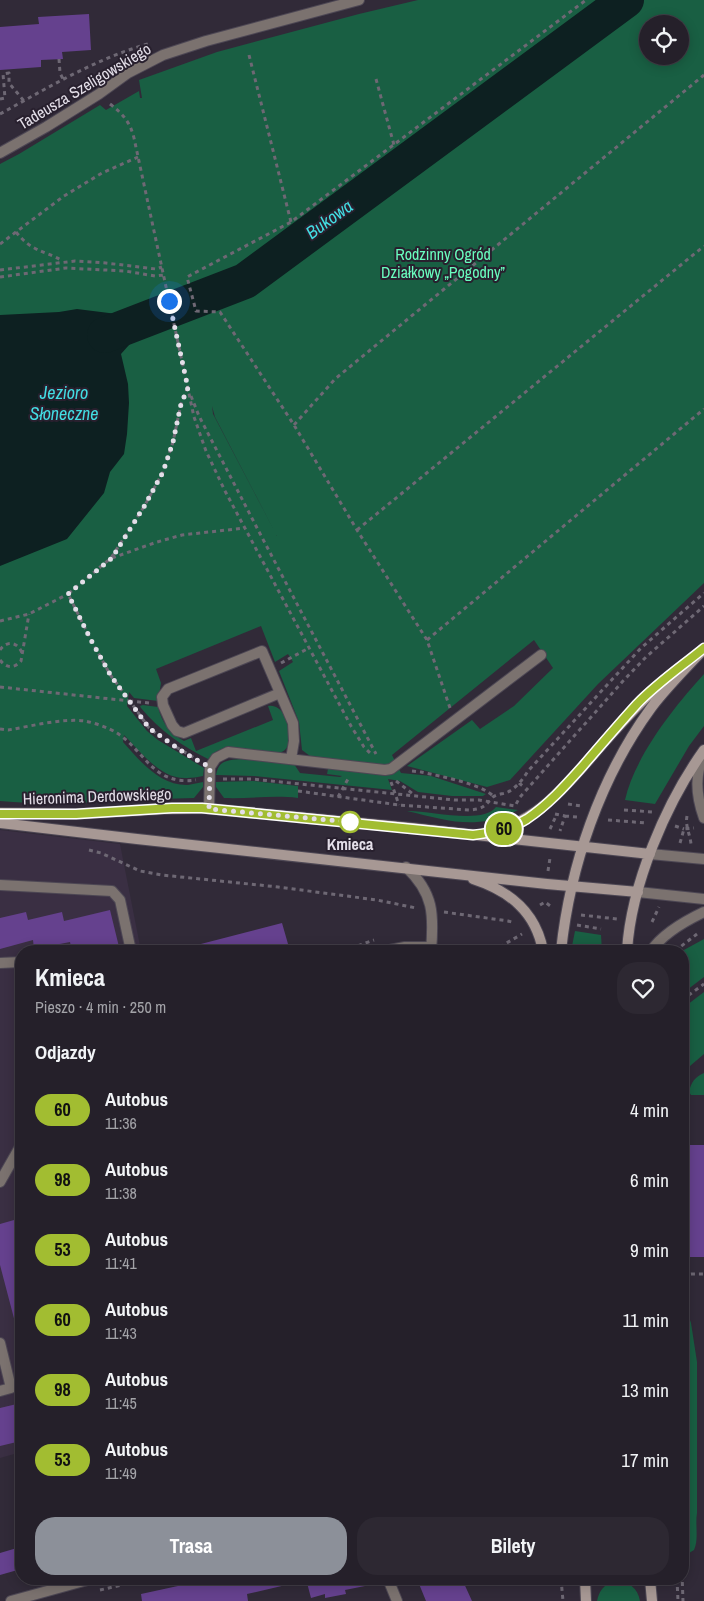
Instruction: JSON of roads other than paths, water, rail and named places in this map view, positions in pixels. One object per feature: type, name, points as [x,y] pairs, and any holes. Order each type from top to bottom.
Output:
[{"type":"main road","points":[[473,835],[512,826],[538,810],[562,789],[639,703],[660,683],[704,648]]},
{"type":"main road","points":[[562,945],[572,886],[583,847],[602,794],[629,742],[662,694],[704,648]]},
{"type":"main road","points":[[628,945],[638,892],[650,854],[667,814],[688,774],[704,750]]},
{"type":"main road","name":"Hieronima Derdowskiego","points":[[0,814],[76,814],[176,808],[209,809],[650,854]]},
{"type":"main road","name":"Hieronima Derdowskiego","points":[[0,823],[138,840],[638,892]]},
{"type":"main road","points":[[453,873],[482,882],[499,890],[518,903],[528,912],[534,923],[541,945]]},
{"type":"main road","points":[[585,1585],[586,1601]]},
{"type":"main road","points":[[651,1585],[652,1601]]},
{"type":"street","name":"Tadeusza Szeligowskiego","points":[[0,153],[46,127],[142,65],[181,48],[359,0]]},
{"type":"street","points":[[280,693],[184,733],[177,731],[172,725],[163,705],[162,697],[168,689],[262,651],[293,723],[294,741],[291,759]]},
{"type":"street","points":[[209,809],[210,767],[216,758],[228,752],[388,770],[541,655]]},
{"type":"street","points":[[701,822],[696,787],[704,754]]},
{"type":"street","name":"Hieronima Derdowskiego","points":[[650,854],[704,859]]},
{"type":"street","points":[[406,868],[424,888],[432,911],[432,945]]},
{"type":"street","points":[[0,885],[112,891],[120,900],[130,945]]},
{"type":"street","name":"Hieronima Derdowskiego","points":[[638,892],[704,899]]},
{"type":"street","points":[[655,945],[673,930],[704,912]]},
{"type":"street","points":[[0,963],[15,962]]},
{"type":"street","points":[[0,1182],[15,1156]]},
{"type":"street","points":[[0,1343],[11,1388],[0,1390]]},
{"type":"street","points":[[11,1601],[69,1585]]},
{"type":"street","points":[[390,1585],[397,1601]]},
{"type":"water","name":"Jezioro Słoneczne","points":[[77,309],[117,314],[127,320],[148,315],[152,321],[151,325],[139,331],[121,354],[128,384],[129,403],[124,454],[110,472],[104,493],[67,539],[0,566],[0,315],[59,312]]},
{"type":"waterway","name":"Bukowa","points":[[105,335],[245,281],[626,0]]},
{"type":"place","name":"Kmieca","points":[[350,822]]},
{"type":"park label","name":"Rodzinny Ogród Działkowy „Pogodny”","points":[[443,263]]}]
